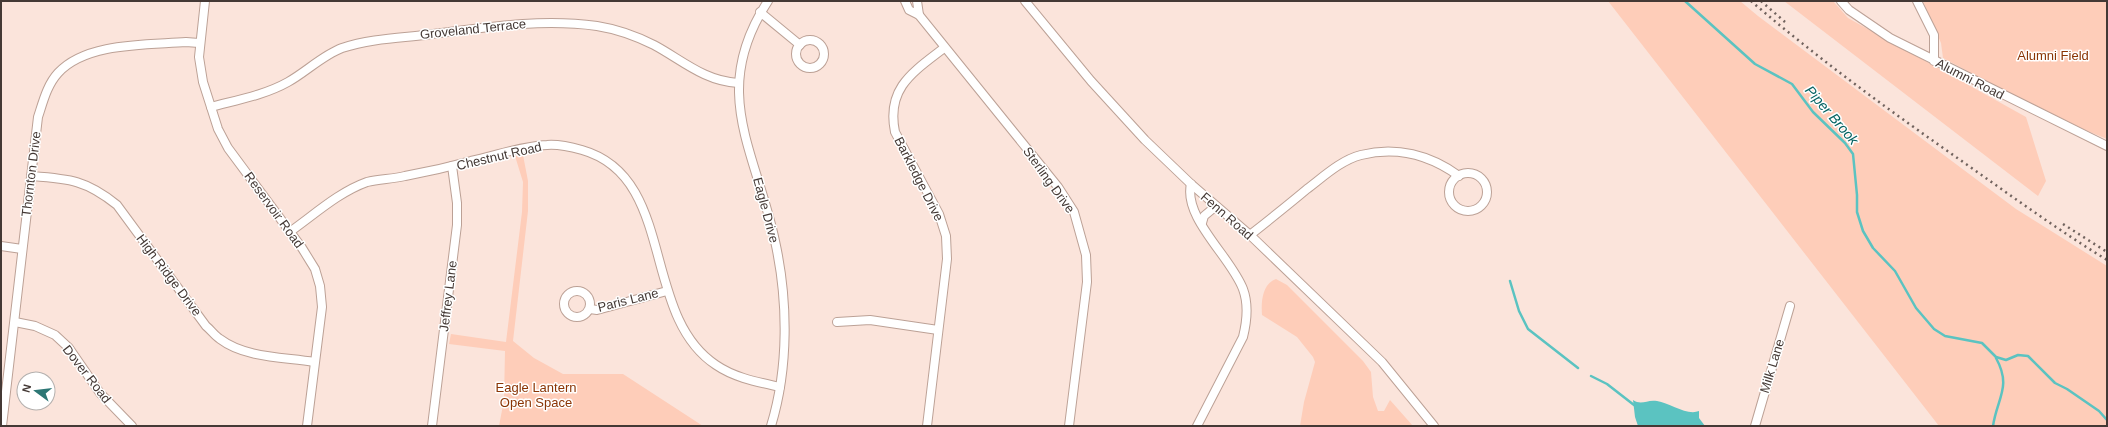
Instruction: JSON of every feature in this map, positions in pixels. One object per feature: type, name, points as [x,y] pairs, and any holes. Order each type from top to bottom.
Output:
[{"type":"street","name":"Reservoir Road","points":[[205,1],[199,43],[203,82],[218,129],[228,148],[291,231],[315,269],[320,286],[322,307],[307,426]]},
{"type":"street","name":"Eagle Drive","points":[[768,1],[760,12],[747,38],[738,83],[744,131],[775,240],[781,274],[784,356],[780,387],[771,426]]},
{"type":"street","name":"Sterling Drive","points":[[905,1],[909,10],[919,15],[944,48],[1058,187],[1074,212],[1082,233],[1086,255],[1087,282],[1069,426]]},
{"type":"street","name":"Sterling Drive","points":[[917,1],[919,15]]},
{"type":"street","name":"Fenn Road","points":[[1026,1],[1122,115],[1191,184],[1250,235],[1382,362],[1434,426]]},
{"type":"street","name":"Alumni Road","points":[[1841,1],[1849,10],[1890,38],[2107,146]]},
{"type":"street","points":[[1917,1],[1934,35],[1934,61]]},
{"type":"street","points":[[760,12],[800,45]]},
{"type":"street","name":"Groveland Terrace","points":[[211,107],[256,95],[287,83],[340,49],[364,42],[540,22],[570,22],[628,34],[653,45],[696,72],[712,79],[738,83]]},
{"type":"street","name":"Thornton Drive","points":[[2,426],[38,117],[46,91],[58,73],[76,58],[105,50],[186,42],[199,43]]},
{"type":"street","name":"Barkledge Drive","points":[[927,426],[947,259],[946,236],[939,214],[895,132],[892,117],[893,104],[899,90],[908,77],[944,48]]},
{"type":"street","name":"Chestnut Road","points":[[291,231],[340,196],[362,184],[548,145],[572,148],[594,154],[612,166],[625,178],[636,193],[645,214],[667,291],[683,330],[697,348],[716,365],[735,375],[780,387]]},
{"type":"street","points":[[1250,235],[1336,167],[1360,155],[1391,151],[1422,156],[1444,164],[1459,176]]},
{"type":"street","name":"Jeffrey Lane","points":[[432,426],[457,225],[457,203],[452,166]]},
{"type":"street","points":[[1465,173],[1478,176],[1486,185],[1486,198],[1479,208],[1466,212],[1461,210],[1452,202],[1449,190],[1454,179],[1459,176],[1465,173]]},
{"type":"street","name":"High Ridge Drive","points":[[31,176],[80,182],[99,190],[117,205],[206,326],[220,339],[237,349],[314,362]]},
{"type":"street","points":[[1191,184],[1190,200],[1202,223],[1243,289],[1247,305],[1247,321],[1243,337],[1197,426]]},
{"type":"street","points":[[1202,223],[1204,216],[1216,206]]},
{"type":"street","points":[[1,246],[22,249]]},
{"type":"street","name":"Paris Lane","points":[[590,309],[597,310],[667,291]]},
{"type":"street","name":"Milk Lane","points":[[1755,426],[1790,306]]},
{"type":"street","points":[[837,322],[870,320],[938,330]]},
{"type":"street","name":"Dover Road","points":[[15,322],[35,326],[55,335],[69,348],[100,393],[132,426]]},
{"type":"green space","points":[[1608,1],[1740,1],[2016,209],[2107,266],[2107,426],[1939,426]]},
{"type":"green space","points":[[1784,1],[1833,1],[1848,18],[2026,117],[2046,181],[2038,196]]},
{"type":"green space","name":"Alumni Field","points":[[1923,1],[2107,1],[2107,139],[2056,118],[1943,58],[1941,43]]},
{"type":"green space","name":"Eagle Lantern Open Space","points":[[523,155],[528,181],[528,211],[513,341],[534,358],[563,374],[623,374],[703,426],[499,426],[504,400],[505,351],[449,344],[451,334],[506,342],[522,212],[523,182],[515,156]]},
{"type":"green space","points":[[1276,279],[1287,285],[1363,361],[1371,372],[1373,397],[1378,411],[1384,411],[1390,400],[1413,426],[1300,426],[1304,402],[1315,362],[1313,357],[1297,337],[1262,315],[1263,294],[1271,281]]},
{"type":"water","points":[[1633,400],[1636,402],[1657,401],[1684,411],[1699,411],[1699,418],[1705,426],[1638,426],[1635,417]]},
{"type":"waterway","name":"Piper Brook","points":[[1685,1],[1755,64],[1792,84],[1813,112],[1845,143],[1853,154],[1857,212],[1863,231],[1873,248],[1895,271],[1916,308],[1934,329],[1945,336],[1982,343],[1996,357],[2006,360],[2018,355],[2028,356],[2055,383],[2067,389],[2099,411],[2107,420]]},
{"type":"waterway","points":[[1510,281],[1519,311],[1528,329],[1578,368]]},
{"type":"waterway","points":[[1993,426],[2003,385],[2001,368],[1996,358]]},
{"type":"waterway","points":[[1591,376],[1607,384],[1634,405]]},
{"type":"railway","points":[[1751,1],[1826,62],[1930,139],[2031,210],[2107,260]]},
{"type":"railway","points":[[1761,1],[1785,22]]},
{"type":"railway","points":[[2063,224],[2107,252]]}]
